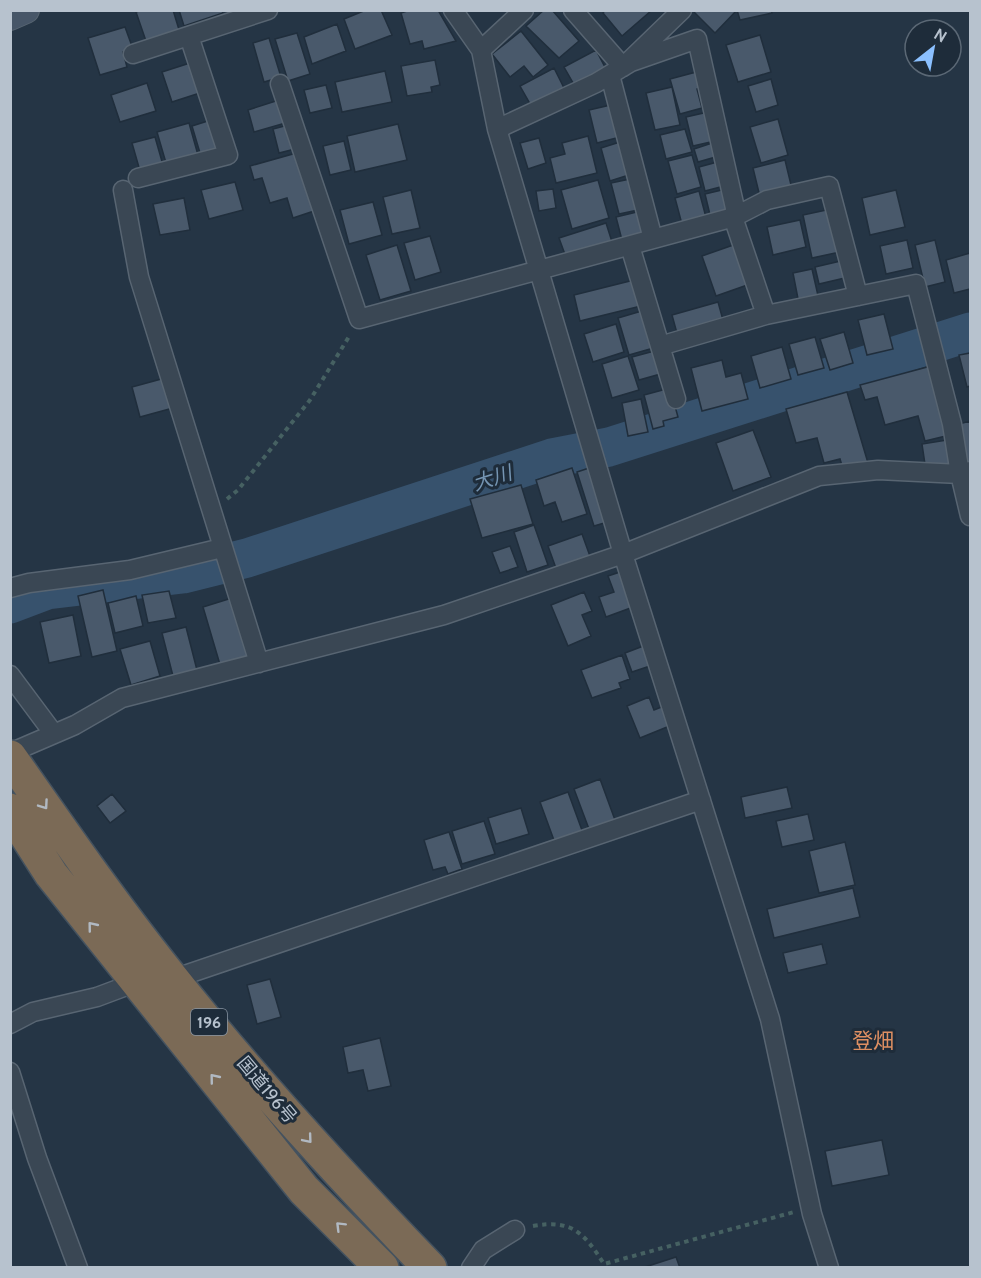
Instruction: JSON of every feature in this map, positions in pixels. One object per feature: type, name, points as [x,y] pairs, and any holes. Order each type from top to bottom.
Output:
[{"type":"highway","name":"国道196号","points":[[10,755],[87,866],[173,979],[331,1166],[430,1268]]},
{"type":"highway","name":"国道196号","points":[[10,810],[51,874],[304,1190],[382,1268]]},
{"type":"street","points":[[10,17],[26,10]]},
{"type":"street","points":[[133,54],[268,10]]},
{"type":"street","points":[[453,10],[481,50],[497,129],[623,554],[770,1019],[810,1208],[829,1268]]},
{"type":"street","points":[[481,50],[524,10]]},
{"type":"street","points":[[573,10],[616,71],[653,239]]},
{"type":"street","points":[[616,71],[682,10]]},
{"type":"street","points":[[138,178],[228,155],[189,36]]},
{"type":"street","points":[[497,129],[616,71],[697,39],[735,207],[734,217],[766,315]]},
{"type":"street","points":[[280,84],[359,319],[540,272],[734,217],[767,201],[829,186],[858,297]]},
{"type":"street","points":[[123,190],[139,277],[259,663]]},
{"type":"street","points":[[630,246],[676,399]]},
{"type":"street","points":[[660,346],[766,315],[916,284],[965,472],[970,516]]},
{"type":"street","points":[[10,755],[122,698],[444,615],[623,554],[819,476],[878,470],[965,472]]},
{"type":"street","points":[[10,588],[28,583],[130,570],[222,548]]},
{"type":"street","points":[[10,675],[54,734]]},
{"type":"street","points":[[173,979],[701,800]]},
{"type":"street","points":[[10,1024],[33,1012],[97,997],[137,982]]},
{"type":"street","points":[[10,1072],[37,1158],[78,1268]]},
{"type":"street","points":[[471,1268],[483,1250],[515,1230]]},
{"type":"path","points":[[213,510],[238,490],[310,400],[359,319]]},
{"type":"path","points":[[515,1230],[556,1224],[574,1228],[586,1238],[604,1264],[810,1208]]},
{"type":"building","points":[[173,10],[180,33],[147,44],[136,12]]},
{"type":"building","points":[[179,10],[222,10],[223,13],[184,26]]},
{"type":"building","points":[[366,10],[381,10],[392,35],[355,49],[344,19]]},
{"type":"building","points":[[410,10],[438,10],[456,41],[424,49],[422,41],[410,44],[401,13]]},
{"type":"building","points":[[544,10],[552,10],[579,41],[559,58],[526,26]]},
{"type":"building","points":[[605,10],[652,10],[622,36],[603,13]]},
{"type":"building","points":[[693,10],[737,10],[715,33],[693,11]]},
{"type":"building","points":[[737,10],[771,10],[772,13],[740,20]]},
{"type":"building","points":[[337,24],[346,51],[312,64],[304,37]]},
{"type":"building","points":[[125,27],[133,49],[123,52],[127,67],[100,75],[88,38]]},
{"type":"building","points":[[521,31],[548,65],[533,77],[524,66],[510,77],[492,54]]},
{"type":"building","points":[[297,33],[310,74],[288,81],[275,39]]},
{"type":"building","points":[[760,35],[771,72],[738,82],[726,45]]},
{"type":"building","points":[[269,38],[281,77],[264,82],[253,43]]},
{"type":"building","points":[[596,50],[607,71],[576,88],[564,67]]},
{"type":"building","points":[[435,60],[440,85],[431,87],[432,92],[407,96],[401,66]]},
{"type":"building","points":[[193,62],[203,92],[172,102],[162,72]]},
{"type":"building","points":[[554,68],[566,92],[533,109],[520,86]]},
{"type":"building","points":[[385,71],[392,102],[342,112],[335,82]]},
{"type":"building","points":[[700,71],[705,87],[697,89],[702,108],[680,114],[670,79]]},
{"type":"building","points":[[771,79],[778,105],[756,112],[748,86]]},
{"type":"building","points":[[147,83],[156,111],[120,122],[111,95]]},
{"type":"building","points":[[326,85],[332,108],[310,113],[304,90]]},
{"type":"building","points":[[672,87],[680,125],[655,130],[646,93]]},
{"type":"building","points":[[282,99],[289,122],[254,132],[248,110]]},
{"type":"building","points":[[615,104],[624,136],[597,143],[589,110]]},
{"type":"building","points":[[708,112],[715,141],[693,146],[686,117]]},
{"type":"building","points":[[214,119],[221,147],[200,153],[192,126]]},
{"type":"building","points":[[778,119],[788,155],[761,163],[750,127]]},
{"type":"building","points":[[189,123],[198,155],[166,163],[157,132]]},
{"type":"building","points":[[292,124],[299,148],[279,153],[273,129]]},
{"type":"building","points":[[398,124],[407,160],[355,172],[347,136]]},
{"type":"building","points":[[685,129],[692,152],[666,159],[660,135]]},
{"type":"building","points":[[588,136],[597,173],[556,183],[550,158],[565,154],[562,143]]},
{"type":"building","points":[[155,137],[163,165],[140,171],[132,143]]},
{"type":"building","points":[[539,138],[546,163],[528,169],[520,143]]},
{"type":"building","points":[[344,141],[351,170],[330,175],[323,146]]},
{"type":"building","points":[[623,141],[632,174],[610,181],[601,148]]},
{"type":"building","points":[[715,142],[719,156],[698,162],[694,149]]},
{"type":"building","points":[[300,152],[317,210],[293,218],[287,198],[270,203],[262,178],[254,180],[250,166]]},
{"type":"building","points":[[692,155],[701,187],[677,194],[668,161]]},
{"type":"building","points":[[785,160],[792,189],[760,197],[753,168]]},
{"type":"building","points":[[721,161],[728,185],[705,191],[699,167]]},
{"type":"building","points":[[630,179],[638,210],[619,214],[611,183]]},
{"type":"building","points":[[598,180],[609,218],[572,229],[561,190]]},
{"type":"building","points":[[235,182],[243,210],[209,219],[201,190]]},
{"type":"building","points":[[553,189],[556,208],[539,211],[536,191]]},
{"type":"building","points":[[726,189],[732,214],[711,219],[705,194]]},
{"type":"building","points":[[411,190],[420,228],[392,234],[383,197]]},
{"type":"building","points":[[896,190],[905,227],[870,235],[862,198]]},
{"type":"building","points":[[699,191],[707,221],[683,228],[675,198]]},
{"type":"building","points":[[184,198],[190,230],[160,235],[153,204]]},
{"type":"building","points":[[373,202],[382,235],[349,244],[340,210]]},
{"type":"building","points":[[831,209],[840,252],[812,258],[803,215]]},
{"type":"building","points":[[641,211],[648,238],[623,244],[616,217]]},
{"type":"building","points":[[800,220],[806,247],[773,255],[767,227]]},
{"type":"building","points":[[606,223],[613,245],[567,260],[559,238]]},
{"type":"building","points":[[430,236],[441,272],[415,280],[404,243]]},
{"type":"building","points":[[907,240],[913,268],[886,274],[880,246]]},
{"type":"building","points":[[935,240],[945,282],[925,287],[915,245]]},
{"type":"building","points":[[739,243],[753,283],[716,296],[702,256]]},
{"type":"building","points":[[397,245],[411,291],[380,300],[366,255]]},
{"type":"building","points":[[970,253],[970,289],[954,293],[946,260]]},
{"type":"building","points":[[845,260],[849,277],[819,284],[815,267]]},
{"type":"building","points":[[812,269],[819,300],[799,304],[793,273]]},
{"type":"building","points":[[634,280],[641,306],[580,321],[574,295]]},
{"type":"building","points":[[718,302],[723,320],[678,337],[672,315]]},
{"type":"building","points":[[645,310],[657,347],[629,355],[618,318]]},
{"type":"building","points":[[884,314],[893,349],[867,355],[858,320]]},
{"type":"building","points":[[616,324],[624,352],[593,362],[584,334]]},
{"type":"building","points":[[844,332],[853,363],[830,370],[820,339]]},
{"type":"building","points":[[815,337],[824,368],[798,375],[789,344]]},
{"type":"building","points":[[782,347],[791,379],[760,388],[751,356]]},
{"type":"building","points":[[658,350],[664,373],[639,380],[632,357]]},
{"type":"building","points":[[970,353],[970,386],[967,387],[959,355]]},
{"type":"building","points":[[628,356],[639,390],[612,398],[602,364]]},
{"type":"building","points":[[722,360],[726,377],[741,373],[748,399],[702,411],[691,368]]},
{"type":"building","points":[[931,366],[950,435],[925,441],[918,416],[885,425],[877,397],[865,400],[860,385]]},
{"type":"building","points":[[165,378],[173,408],[140,417],[132,387]]},
{"type":"building","points":[[670,388],[678,417],[663,421],[664,426],[653,429],[644,395]]},
{"type":"building","points":[[847,392],[868,463],[843,469],[840,459],[824,463],[817,438],[796,443],[786,409]]},
{"type":"building","points":[[641,399],[648,432],[628,436],[622,403]]},
{"type":"building","points":[[970,421],[970,465],[966,466],[959,424]]},
{"type":"building","points":[[753,430],[771,477],[733,491],[716,443]]},
{"type":"building","points":[[947,440],[952,466],[926,471],[922,444]]},
{"type":"building","points":[[595,466],[611,521],[594,526],[577,472]]},
{"type":"building","points":[[572,468],[587,514],[562,522],[555,502],[544,506],[536,480]]},
{"type":"building","points":[[521,485],[533,524],[482,538],[470,499]]},
{"type":"building","points":[[534,525],[548,565],[527,572],[514,532]]},
{"type":"building","points":[[582,534],[591,559],[557,571],[548,546]]},
{"type":"building","points":[[510,546],[518,567],[500,573],[492,552]]},
{"type":"building","points":[[623,571],[636,606],[606,617],[599,597],[614,592],[608,576]]},
{"type":"building","points":[[103,590],[117,651],[92,657],[78,596]]},
{"type":"building","points":[[169,591],[176,618],[148,623],[142,595]]},
{"type":"building","points":[[584,592],[592,611],[582,615],[591,636],[568,646],[551,605]]},
{"type":"building","points":[[136,596],[143,626],[115,633],[108,603]]},
{"type":"building","points":[[235,597],[253,659],[221,668],[203,607]]},
{"type":"building","points":[[73,615],[81,656],[49,663],[40,622]]},
{"type":"building","points":[[186,627],[198,674],[174,680],[162,633]]},
{"type":"building","points":[[150,641],[160,676],[131,685],[120,649]]},
{"type":"building","points":[[646,645],[653,665],[632,672],[625,653]]},
{"type":"building","points":[[622,655],[630,679],[619,683],[621,688],[592,698],[581,670]]},
{"type":"building","points":[[649,697],[654,710],[664,706],[672,725],[640,738],[627,706]]},
{"type":"building","points":[[600,779],[615,820],[589,829],[574,789]]},
{"type":"building","points":[[787,787],[792,808],[745,818],[741,797]]},
{"type":"building","points":[[568,792],[583,833],[555,843],[540,802]]},
{"type":"building","points":[[112,794],[126,811],[110,823],[97,806]]},
{"type":"building","points":[[521,808],[529,834],[496,844],[488,818]]},
{"type":"building","points":[[808,814],[814,840],[782,847],[776,821]]},
{"type":"building","points":[[484,821],[495,854],[462,864],[452,831]]},
{"type":"building","points":[[449,832],[462,869],[448,874],[445,867],[433,870],[424,840]]},
{"type":"building","points":[[845,842],[855,885],[819,893],[809,851]]},
{"type":"building","points":[[853,888],[860,917],[774,938],[767,909]]},
{"type":"building","points":[[822,944],[827,964],[788,973],[783,953]]},
{"type":"building","points":[[270,979],[281,1017],[257,1024],[247,985]]},
{"type":"building","points":[[380,1038],[391,1086],[368,1091],[363,1070],[348,1073],[343,1047]]},
{"type":"building","points":[[882,1140],[889,1175],[832,1186],[825,1151]]},
{"type":"building","points":[[676,1257],[680,1268],[642,1268]]},
{"type":"waterway","name":"大川","points":[[10,604],[47,590],[183,574],[247,558],[552,458],[609,447],[970,332]]},
{"type":"district","name":"登畑","points":[[873,1041]]}]
